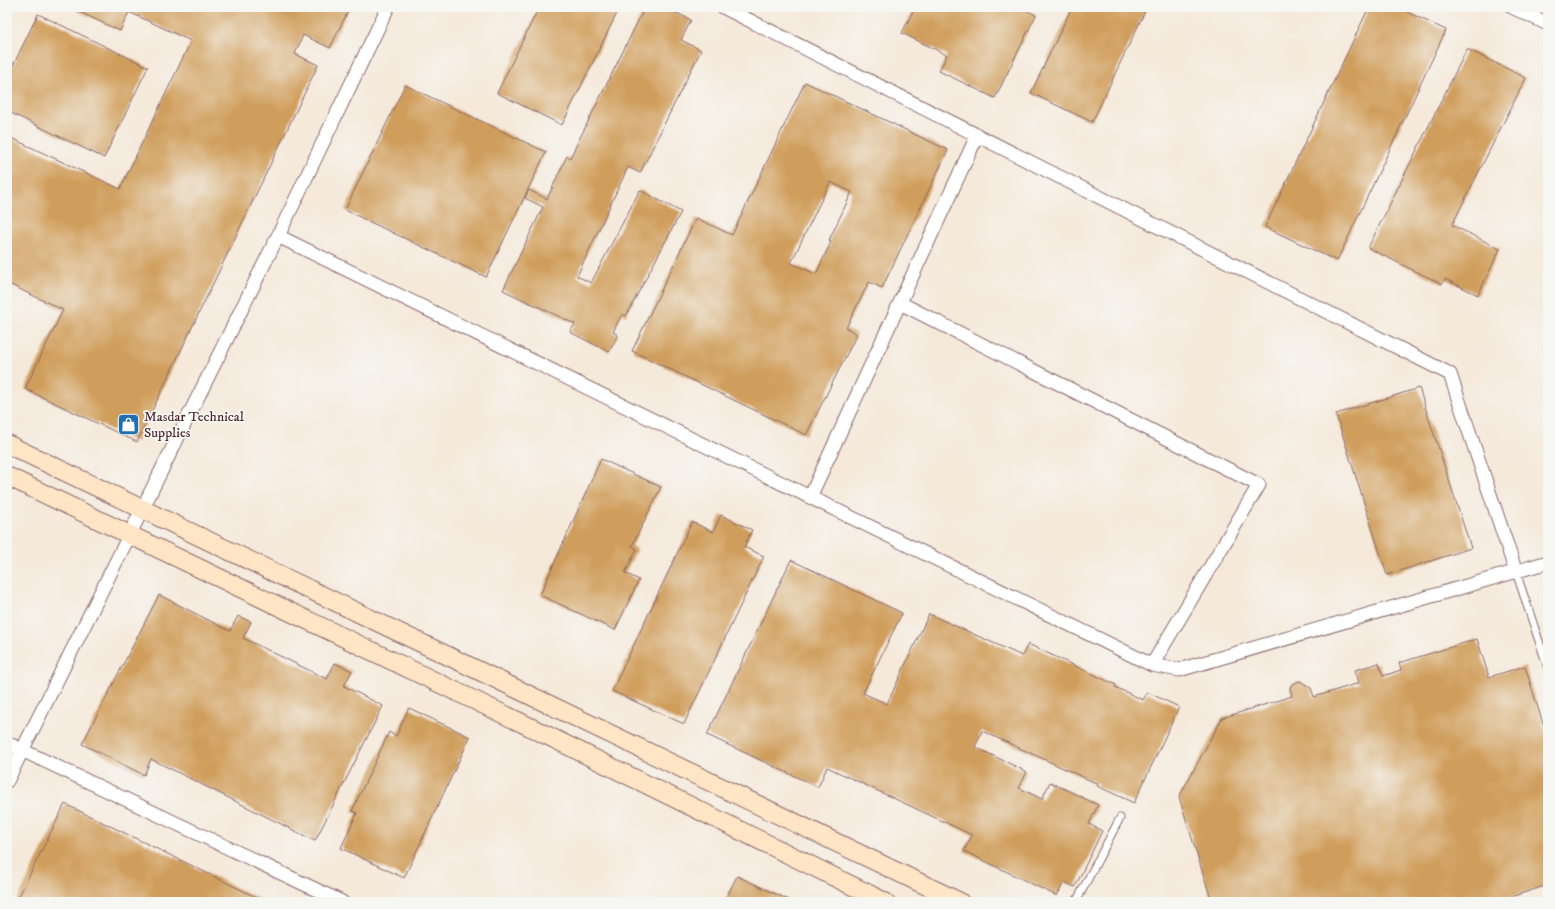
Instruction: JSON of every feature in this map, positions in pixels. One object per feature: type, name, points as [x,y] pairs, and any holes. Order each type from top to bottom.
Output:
[{"type":"main road","points":[[7,444],[960,902]]},
{"type":"main road","points":[[7,476],[526,725],[885,902]]},
{"type":"street","points":[[7,781],[278,236],[388,7]]},
{"type":"street","points":[[723,7],[1450,374],[1516,572]]},
{"type":"street","points":[[1512,7],[1548,24]]},
{"type":"street","points":[[810,497],[978,136]]},
{"type":"street","points":[[278,236],[1152,665],[1179,670],[1548,562]]},
{"type":"street","points":[[900,303],[1259,485],[1152,665]]},
{"type":"street","points":[[7,743],[342,902]]},
{"type":"lane","points":[[1516,572],[1548,668]]},
{"type":"lane","points":[[1076,902],[1120,818]]},
{"type":"building","points":[[69,7],[350,7],[330,48],[303,35],[295,54],[318,65],[137,442],[25,389],[63,310],[7,283],[7,136],[120,189],[191,41],[129,12],[120,31]]},
{"type":"building","points":[[539,7],[620,7],[562,125],[497,93]]},
{"type":"building","points":[[645,7],[664,7],[691,20],[681,40],[701,50],[640,173],[628,167],[577,276],[591,283],[640,190],[681,212],[626,316],[622,314],[613,332],[618,335],[609,352],[570,332],[575,324],[503,290],[543,207],[525,198],[529,190],[547,199],[567,156],[570,158]]},
{"type":"building","points":[[915,7],[1020,7],[1036,15],[995,98],[939,71],[947,55],[902,33]]},
{"type":"building","points":[[1072,7],[1147,7],[1092,122],[1031,93]]},
{"type":"building","points":[[1369,7],[1396,7],[1446,30],[1337,261],[1265,227]]},
{"type":"building","points":[[38,14],[148,67],[104,158],[7,111],[7,78]]},
{"type":"building","points":[[1467,49],[1526,78],[1452,225],[1500,249],[1478,295],[1445,279],[1442,284],[1368,248]]},
{"type":"building","points":[[805,82],[948,150],[882,288],[869,282],[846,328],[857,334],[806,435],[632,351],[696,218],[732,235]],"holes":[[[830,182],[852,192],[829,240],[831,242],[816,274],[791,263]]]},
{"type":"building","points":[[405,85],[546,152],[486,277],[345,210]]},
{"type":"building","points":[[1419,388],[1471,548],[1387,575],[1336,414]]},
{"type":"building","points":[[601,459],[661,487],[632,546],[637,549],[625,573],[639,580],[615,630],[540,595]]},
{"type":"building","points":[[721,515],[752,530],[744,547],[764,556],[684,724],[612,691],[692,522],[713,532]]},
{"type":"building","points":[[791,560],[902,613],[863,693],[887,704],[929,614],[1022,656],[1028,644],[1116,685],[1115,687],[1143,700],[1147,692],[1179,707],[1134,803],[1097,786],[1098,784],[982,731],[975,747],[1027,772],[1019,788],[1042,799],[1050,782],[1098,805],[1089,824],[1102,831],[1075,887],[1064,882],[1057,896],[964,851],[972,835],[827,767],[818,787],[707,735]]},
{"type":"building","points":[[159,595],[230,631],[238,616],[251,622],[243,638],[327,679],[335,663],[352,671],[344,686],[383,706],[315,841],[151,759],[144,775],[82,744]]},
{"type":"building","points":[[1477,639],[1489,677],[1525,666],[1548,740],[1548,885],[1495,902],[1212,902],[1179,797],[1222,718],[1292,696],[1290,688],[1292,684],[1300,681],[1311,688],[1314,697],[1359,683],[1355,670],[1379,663],[1383,676],[1401,670],[1399,663]]},
{"type":"building","points":[[409,708],[470,737],[404,878],[341,848],[357,813],[352,811],[389,732],[396,736]]},
{"type":"building","points":[[65,804],[209,874],[266,902],[16,902]]},
{"type":"building","points":[[737,876],[793,902],[724,902]]},
{"type":"place","name":"Masdar Technical Supplies","points":[[129,424]]}]
